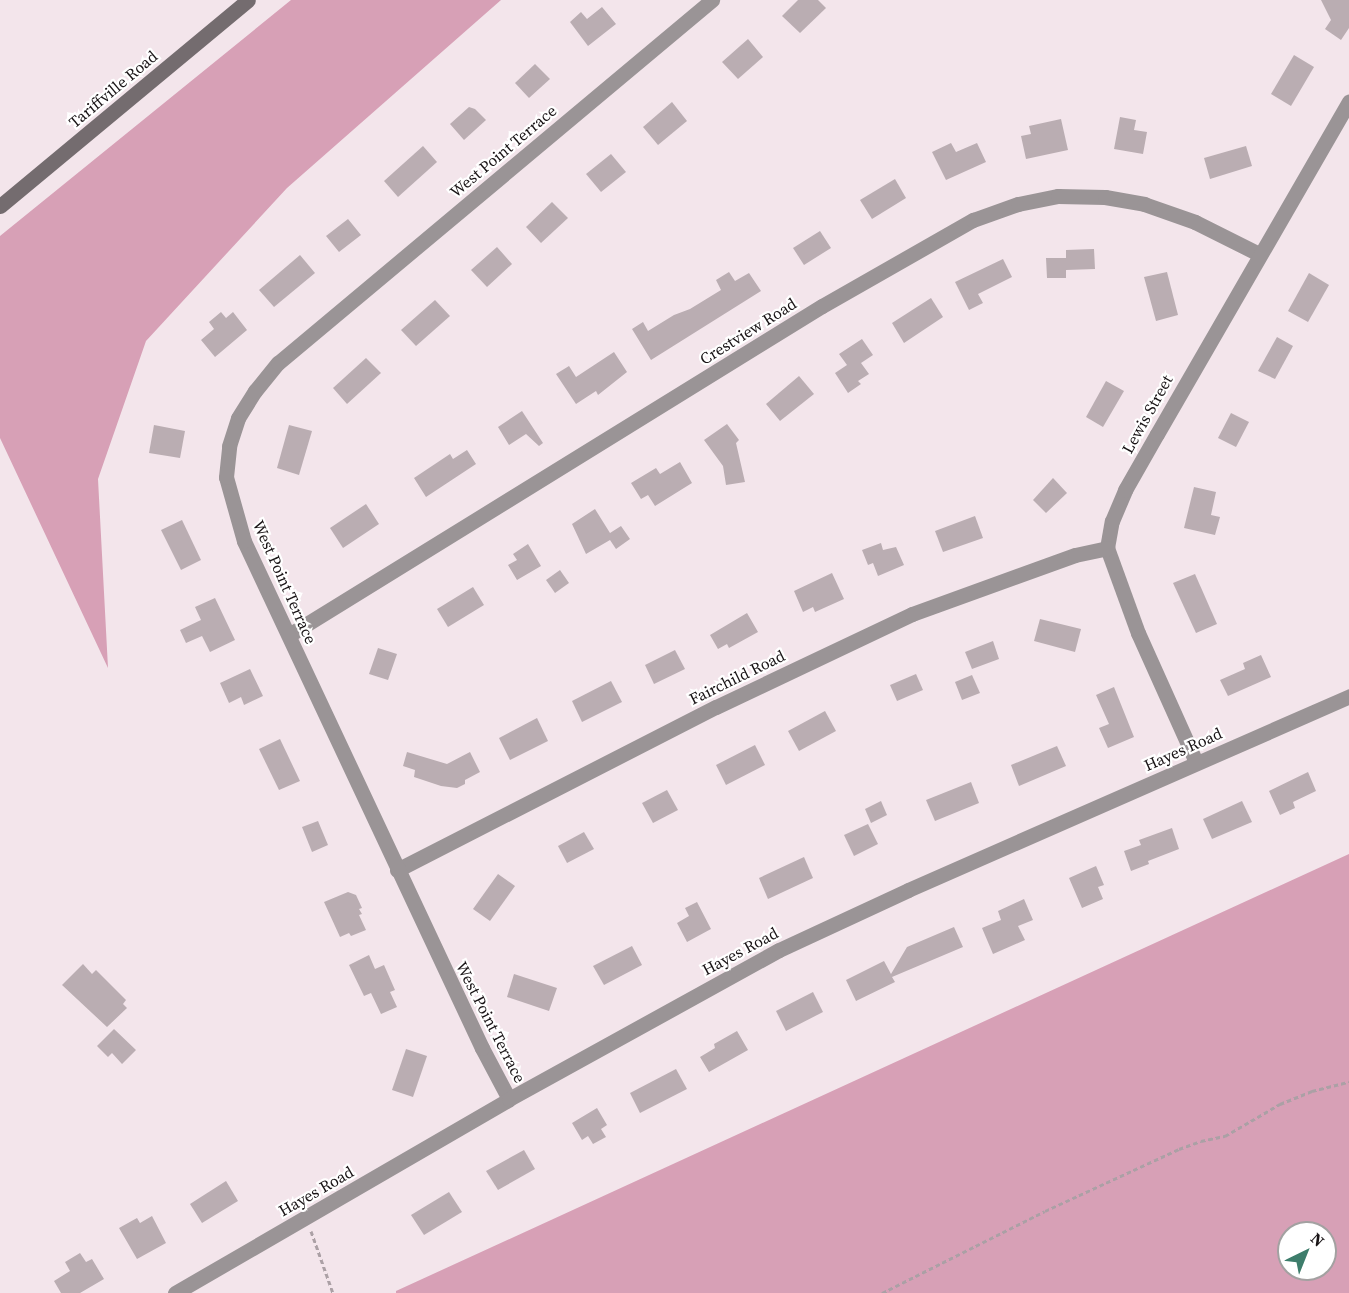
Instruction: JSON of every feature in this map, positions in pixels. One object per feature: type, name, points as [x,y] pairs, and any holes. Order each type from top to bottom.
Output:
[{"type":"main road","name":"Tariffville Road","points":[[0,206],[248,0]]},
{"type":"street","name":"West Point Terrace","points":[[509,1099],[482,1048],[397,870],[244,541],[226,477],[229,446],[238,418],[255,391],[278,363],[712,0]]},
{"type":"street","name":"Lewis Street","points":[[1107,548],[1113,521],[1125,490],[1259,254],[1349,102]]},
{"type":"street","name":"Crestview Road","points":[[289,635],[822,306],[973,220],[1018,204],[1058,196],[1106,197],[1144,204],[1196,222],[1259,254]]},
{"type":"street","points":[[1107,548],[1138,633],[1196,762]]},
{"type":"street","name":"Fairchild Road","points":[[397,870],[716,707],[912,614],[1075,555],[1107,548]]},
{"type":"street","name":"Hayes Road","points":[[175,1293],[509,1099],[779,950],[908,890],[1349,696]]},
{"type":"path","points":[[882,1293],[1045,1211],[1107,1185],[1179,1149],[1225,1136],[1280,1104],[1312,1091],[1349,1082]]},
{"type":"path","points":[[306,1218],[333,1293]]},
{"type":"shaded area","points":[[291,0],[501,0],[287,188],[146,341],[98,479],[108,668],[0,438],[0,236]]},
{"type":"shaded area","points":[[1349,854],[1349,1293],[396,1293],[396,1291]]},
{"type":"building","points":[[798,0],[818,0],[826,8],[800,33],[782,16]]},
{"type":"building","points":[[1321,0],[1349,0],[1349,28],[1341,40],[1325,29],[1331,20]]},
{"type":"building","points":[[602,7],[616,24],[588,46],[570,22],[581,12],[587,19]]},
{"type":"building","points":[[748,39],[763,57],[738,79],[722,62]]},
{"type":"building","points":[[1294,55],[1314,67],[1291,106],[1271,94]]},
{"type":"building","points":[[535,64],[550,79],[529,98],[515,83]]},
{"type":"building","points":[[672,102],[687,121],[658,145],[643,127]]},
{"type":"building","points":[[469,107],[475,109],[486,120],[464,140],[450,124]]},
{"type":"building","points":[[1120,117],[1136,120],[1134,130],[1147,132],[1143,154],[1114,149]]},
{"type":"building","points":[[1061,119],[1068,150],[1026,159],[1021,136],[1031,134],[1029,126]]},
{"type":"building","points":[[951,143],[956,152],[977,143],[986,162],[946,180],[932,152]]},
{"type":"building","points":[[423,146],[437,162],[398,197],[384,181]]},
{"type":"building","points":[[1246,146],[1252,166],[1210,179],[1204,158]]},
{"type":"building","points":[[611,154],[626,172],[601,192],[586,174]]},
{"type":"building","points":[[895,179],[906,198],[872,219],[860,200]]},
{"type":"building","points":[[552,202],[568,218],[541,243],[526,227]]},
{"type":"building","points":[[348,219],[361,235],[339,252],[326,236]]},
{"type":"building","points":[[820,231],[831,248],[804,265],[793,248]]},
{"type":"building","points":[[497,247],[512,264],[487,287],[471,270]]},
{"type":"building","points":[[1094,249],[1095,269],[1066,270],[1066,278],[1047,278],[1046,258],[1066,258],[1066,250]]},
{"type":"building","points":[[300,255],[315,273],[274,307],[259,290]]},
{"type":"building","points":[[1003,259],[1012,277],[978,294],[983,303],[969,310],[955,282]]},
{"type":"building","points":[[729,272],[735,281],[749,273],[761,291],[651,360],[632,329],[643,322],[648,331],[674,315],[690,309],[721,290],[716,280]]},
{"type":"building","points":[[1167,272],[1178,315],[1156,321],[1144,277]]},
{"type":"building","points":[[1309,273],[1329,285],[1308,322],[1288,311]]},
{"type":"building","points":[[931,298],[943,317],[904,343],[892,323]]},
{"type":"building","points":[[435,300],[450,316],[416,346],[401,330]]},
{"type":"building","points":[[221,312],[226,318],[233,312],[247,330],[215,357],[201,340],[214,329],[209,322]]},
{"type":"building","points":[[1277,337],[1293,346],[1275,379],[1258,371]]},
{"type":"building","points":[[862,339],[873,355],[861,363],[869,374],[858,381],[861,384],[848,393],[835,373],[847,365],[839,354]]},
{"type":"building","points":[[614,352],[627,372],[598,395],[596,391],[576,404],[556,374],[569,366],[576,377]]},
{"type":"building","points":[[366,358],[381,373],[347,404],[333,388]]},
{"type":"building","points":[[799,376],[814,394],[780,421],[766,404]]},
{"type":"building","points":[[1106,381],[1124,391],[1103,427],[1086,417]]},
{"type":"building","points":[[522,411],[543,443],[539,446],[526,434],[509,445],[498,427]]},
{"type":"building","points":[[1231,413],[1249,422],[1236,447],[1218,438]]},
{"type":"building","points":[[727,424],[739,440],[736,443],[745,482],[726,485],[723,466],[704,440]]},
{"type":"building","points":[[154,425],[185,431],[180,458],[149,453]]},
{"type":"building","points":[[289,425],[312,431],[299,475],[277,468]]},
{"type":"building","points":[[467,450],[476,464],[426,497],[414,478],[450,454],[453,459]]},
{"type":"building","points":[[680,462],[692,483],[655,506],[648,495],[641,499],[631,483],[656,468],[660,474]]},
{"type":"building","points":[[1053,478],[1067,493],[1046,513],[1033,500]]},
{"type":"building","points":[[1194,487],[1216,492],[1211,515],[1220,517],[1215,535],[1184,528]]},
{"type":"building","points":[[366,504],[379,524],[343,548],[330,528]]},
{"type":"building","points":[[595,509],[610,533],[621,526],[630,539],[616,549],[610,540],[586,554],[572,524]]},
{"type":"building","points":[[975,516],[983,538],[943,552],[935,531]]},
{"type":"building","points":[[182,520],[201,560],[181,570],[161,530]]},
{"type":"building","points":[[881,543],[883,550],[896,547],[904,565],[878,576],[873,563],[868,565],[862,550]]},
{"type":"building","points":[[528,544],[541,566],[517,580],[508,565],[517,560],[513,554]]},
{"type":"building","points":[[560,570],[569,583],[555,593],[546,580]]},
{"type":"building","points":[[832,573],[844,599],[815,612],[813,607],[803,612],[794,591]]},
{"type":"building","points":[[1195,574],[1217,624],[1196,633],[1173,583]]},
{"type":"building","points":[[473,587],[484,605],[448,627],[437,609]]},
{"type":"building","points":[[215,598],[235,640],[210,652],[202,636],[186,643],[180,630],[201,620],[195,607]]},
{"type":"building","points":[[747,613],[758,632],[729,648],[727,644],[718,649],[710,635]]},
{"type":"building","points":[[1040,619],[1081,629],[1075,652],[1034,641]]},
{"type":"building","points":[[993,641],[999,659],[972,669],[965,652]]},
{"type":"building","points":[[378,648],[397,654],[388,680],[369,674]]},
{"type":"building","points":[[675,650],[685,669],[654,684],[645,665]]},
{"type":"building","points":[[1261,655],[1271,677],[1228,696],[1220,680],[1245,669],[1243,663]]},
{"type":"building","points":[[250,669],[263,696],[244,705],[241,697],[229,703],[220,683]]},
{"type":"building","points":[[916,674],[923,690],[897,701],[890,685]]},
{"type":"building","points":[[972,675],[980,693],[962,700],[955,682]]},
{"type":"building","points":[[611,681],[622,702],[582,722],[572,701]]},
{"type":"building","points":[[1114,687],[1134,737],[1108,748],[1099,728],[1109,724],[1096,695]]},
{"type":"building","points":[[825,711],[836,731],[799,751],[788,731]]},
{"type":"building","points":[[537,718],[548,741],[510,760],[499,738]]},
{"type":"building","points":[[280,739],[300,781],[279,790],[259,749]]},
{"type":"building","points":[[755,745],[765,765],[726,785],[716,765]]},
{"type":"building","points":[[1057,746],[1066,766],[1019,786],[1011,765]]},
{"type":"building","points":[[407,752],[447,764],[470,752],[480,772],[465,780],[465,784],[457,788],[441,786],[414,777],[415,770],[403,766]]},
{"type":"building","points":[[1308,772],[1316,791],[1293,802],[1295,808],[1280,815],[1269,791]]},
{"type":"building","points":[[971,782],[979,803],[935,821],[926,800]]},
{"type":"building","points":[[667,790],[678,810],[653,823],[642,803]]},
{"type":"building","points":[[881,801],[887,815],[871,823],[865,809]]},
{"type":"building","points":[[1242,801],[1252,822],[1212,839],[1203,819]]},
{"type":"building","points":[[318,821],[328,845],[312,852],[302,827]]},
{"type":"building","points":[[868,824],[878,844],[854,856],[844,835]]},
{"type":"building","points":[[1172,828],[1179,849],[1148,861],[1149,864],[1131,871],[1124,851],[1141,845],[1139,840]]},
{"type":"building","points":[[584,832],[594,849],[567,863],[558,846]]},
{"type":"building","points":[[804,857],[813,878],[768,899],[759,878]]},
{"type":"building","points":[[1096,866],[1104,885],[1098,887],[1103,899],[1082,908],[1069,878]]},
{"type":"building","points":[[498,874],[515,886],[490,921],[473,909]]},
{"type":"building","points":[[348,892],[356,895],[362,908],[359,909],[362,914],[359,915],[366,930],[351,936],[349,933],[340,937],[324,902]]},
{"type":"building","points":[[1024,899],[1033,920],[1018,926],[1025,940],[993,954],[982,928],[1001,920],[998,911]]},
{"type":"building","points":[[697,902],[711,929],[687,942],[677,923],[689,916],[685,908]]},
{"type":"building","points":[[954,927],[963,947],[892,977],[895,982],[856,1001],[846,980],[884,961],[891,974],[907,947]]},
{"type":"building","points":[[632,946],[642,965],[604,985],[593,966]]},
{"type":"building","points":[[369,955],[375,969],[384,965],[395,990],[390,992],[397,1007],[381,1014],[371,993],[364,996],[349,965]]},
{"type":"building","points":[[83,964],[92,974],[96,970],[126,1000],[123,1004],[127,1008],[107,1027],[62,985]]},
{"type":"building","points":[[514,974],[557,988],[549,1011],[507,997]]},
{"type":"building","points":[[813,992],[823,1012],[786,1031],[776,1011]]},
{"type":"building","points":[[114,1029],[136,1050],[122,1064],[112,1053],[108,1057],[97,1046]]},
{"type":"building","points":[[737,1031],[748,1050],[709,1072],[700,1057],[715,1048],[714,1044]]},
{"type":"building","points":[[406,1049],[427,1056],[413,1097],[392,1090]]},
{"type":"building","points":[[676,1069],[687,1089],[640,1113],[630,1093]]},
{"type":"building","points":[[597,1108],[607,1125],[601,1129],[606,1137],[593,1144],[588,1136],[582,1140],[572,1123]]},
{"type":"building","points":[[524,1150],[535,1169],[498,1190],[486,1171]]},
{"type":"building","points":[[226,1181],[238,1201],[202,1223],[190,1204]]},
{"type":"building","points":[[449,1192],[462,1212],[424,1235],[411,1215]]},
{"type":"building","points":[[152,1216],[166,1243],[137,1259],[119,1228],[137,1218],[140,1223]]},
{"type":"building","points":[[80,1253],[86,1262],[92,1259],[104,1279],[80,1293],[61,1293],[54,1281],[70,1271],[65,1262]]}]
